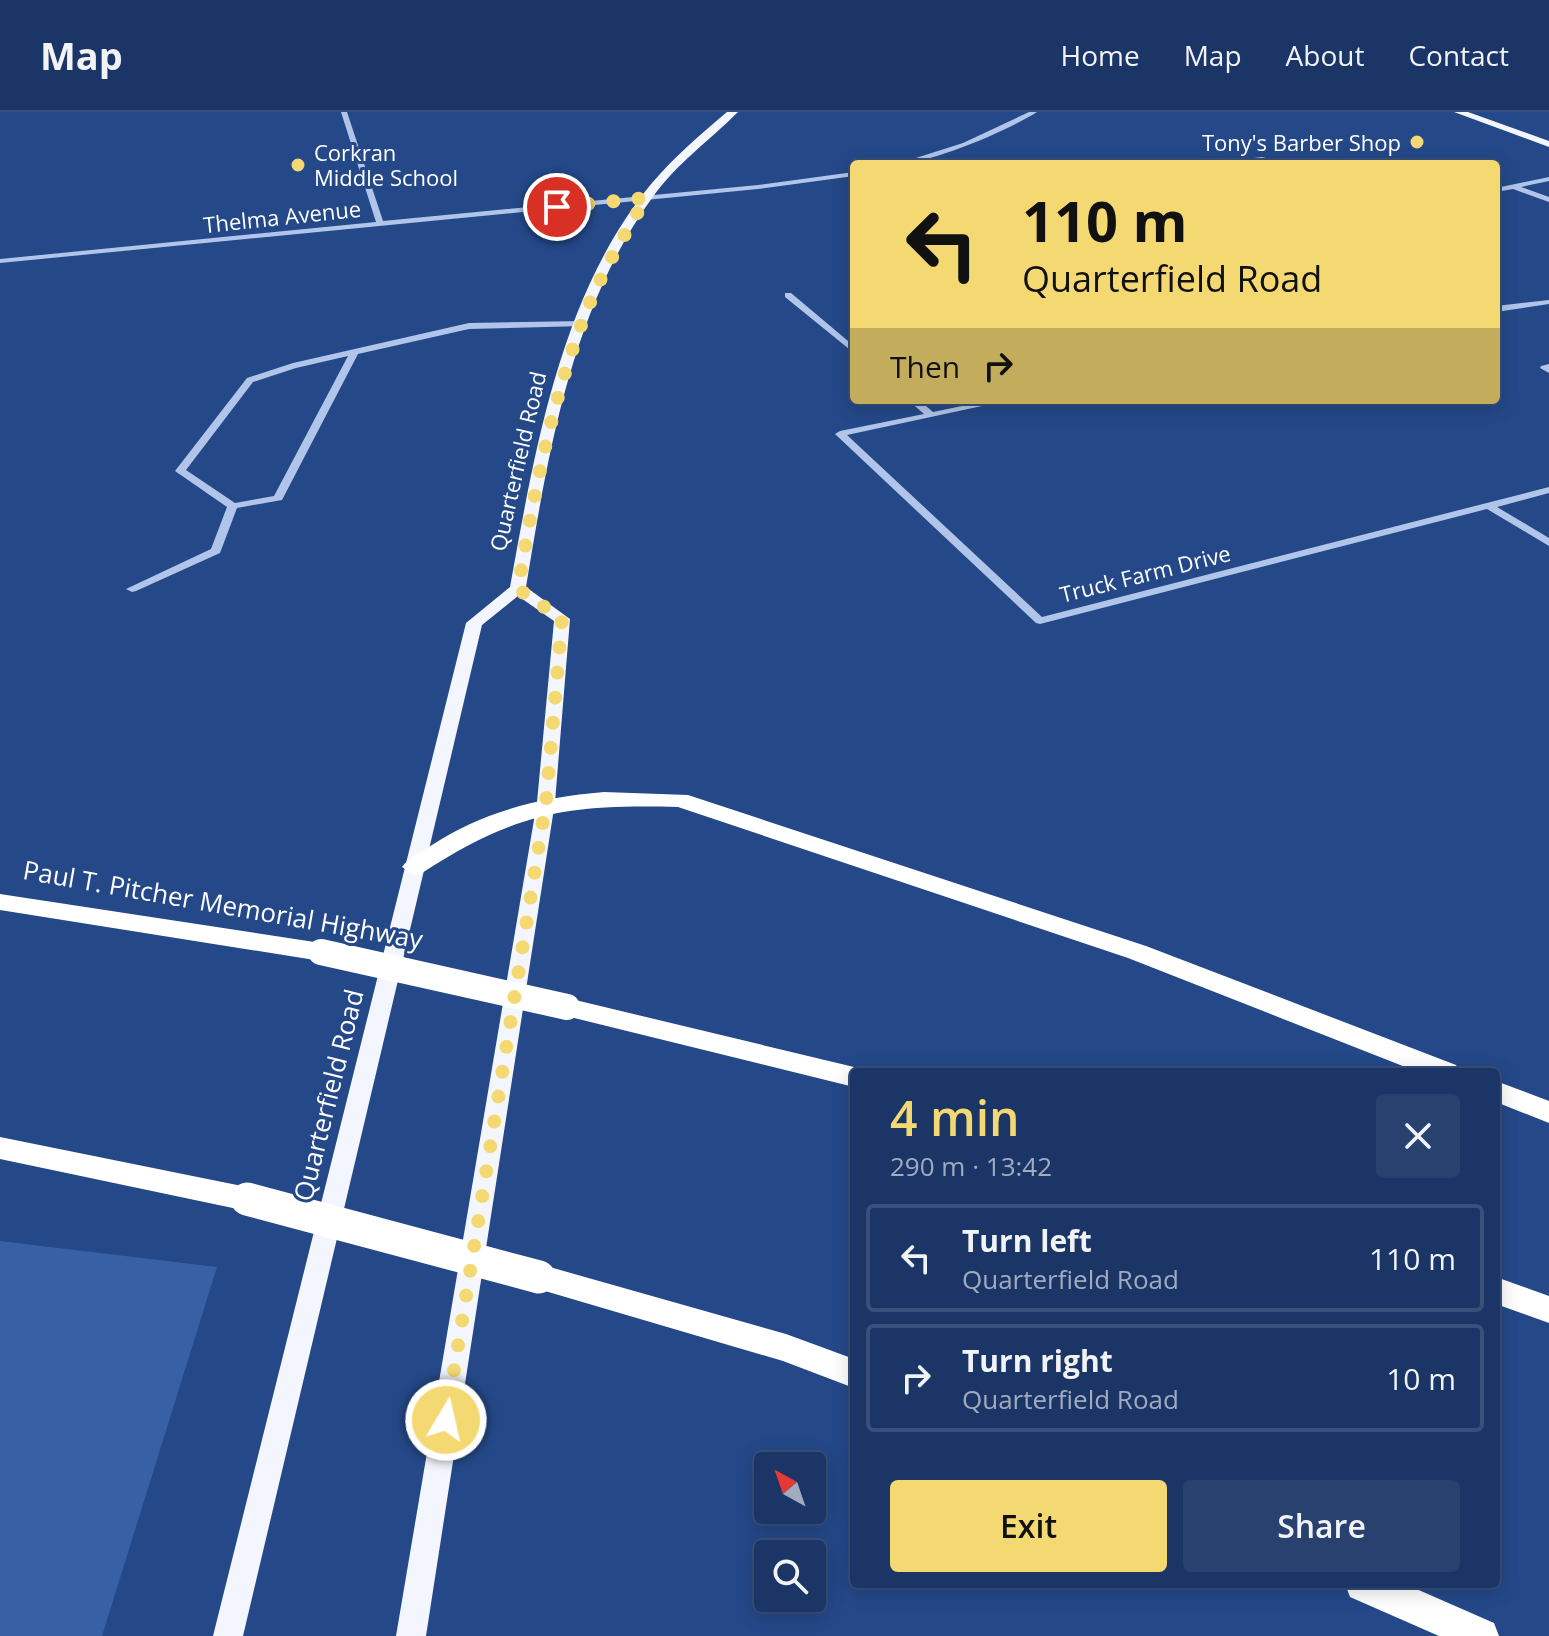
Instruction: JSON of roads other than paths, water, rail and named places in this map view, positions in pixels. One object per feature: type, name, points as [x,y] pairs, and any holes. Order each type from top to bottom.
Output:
[{"type":"highway","points":[[414,867],[455,838],[546,802],[613,797],[680,800],[1137,952],[1436,1068]]},
{"type":"highway","name":"Paul T. Pitcher Memorial Highway","points":[[0,902],[321,952],[567,1007],[850,1076]]},
{"type":"highway","points":[[1500,1093],[1549,1112]]},
{"type":"highway","points":[[0,1148],[247,1199],[539,1277],[786,1348],[850,1372]]},
{"type":"highway","points":[[1500,1292],[1549,1310]]},
{"type":"highway","points":[[1372,1588],[1481,1636]]},
{"type":"main road","name":"Quarterfield Road","points":[[228,1636],[474,623],[518,589],[554,409],[582,324],[646,198],[676,163],[733,112]]},
{"type":"main road","points":[[1459,112],[1549,144]]},
{"type":"main road","name":"Quarterfield Road","points":[[411,1636],[546,802],[562,619],[518,589]]},
{"type":"street","points":[[344,112],[380,224]]},
{"type":"street","points":[[927,160],[1034,112]]},
{"type":"street","name":"Thelma Avenue","points":[[0,261],[646,198],[850,174]]},
{"type":"street","points":[[1500,189],[1549,179]]},
{"type":"street","points":[[1514,187],[1549,200]]},
{"type":"street","points":[[788,295],[850,347]]},
{"type":"street","points":[[1500,308],[1549,302]]},
{"type":"street","points":[[354,354],[278,498],[233,506],[180,471],[250,380],[293,366],[469,326],[582,324]]},
{"type":"street","points":[[842,340],[850,339]]},
{"type":"street","points":[[918,404],[931,415]]},
{"type":"street","name":"Truck Farm Drive","points":[[985,404],[840,434],[1040,621],[1549,490]]},
{"type":"street","points":[[132,589],[216,551],[233,506]]},
{"type":"street","points":[[1489,506],[1549,543]]},
{"type":"place","name":"Tony's Barber Shop","points":[[1417,142]]},
{"type":"place","name":"Corkran Middle School","points":[[298,165]]}]
